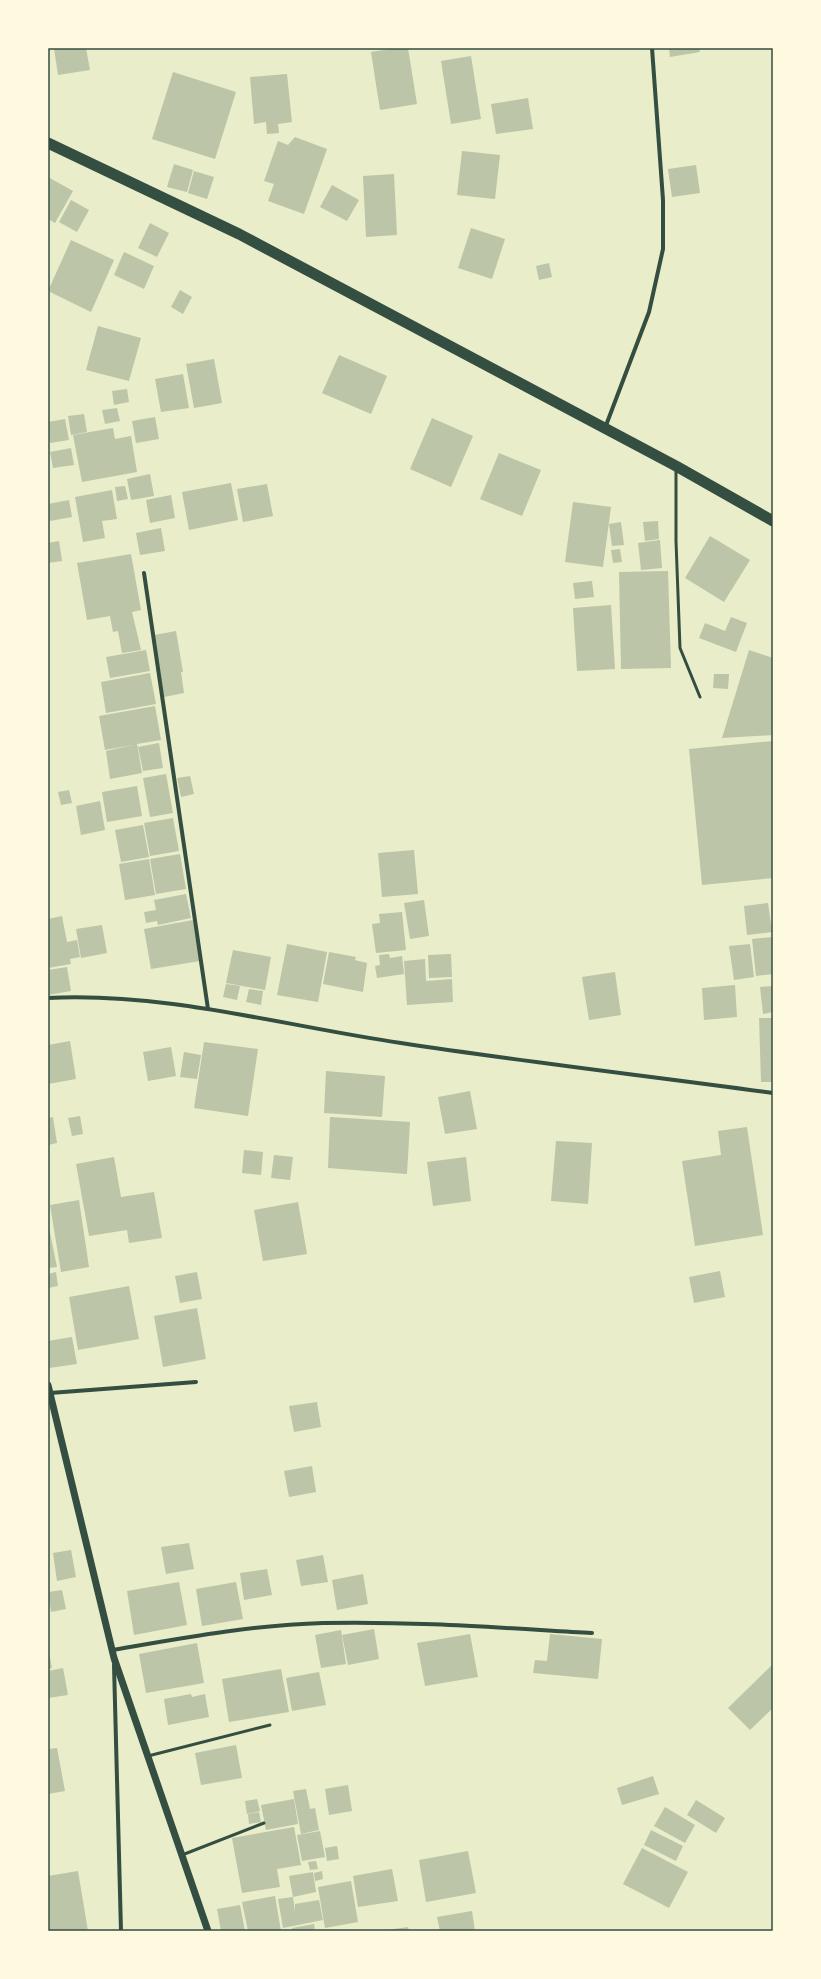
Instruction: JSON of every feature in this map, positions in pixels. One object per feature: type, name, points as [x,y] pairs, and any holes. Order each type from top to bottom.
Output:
[{"type":"highway","points":[[48,143],[239,234],[676,466],[773,521]]},
{"type":"street","points":[[605,428],[649,312],[663,249],[663,200],[652,48]]},
{"type":"street","points":[[144,573],[208,1009]]},
{"type":"street","points":[[48,998],[78,996],[134,999],[208,1009],[400,1043],[773,1093]]},
{"type":"street","points":[[50,1393],[196,1382]]},
{"type":"street","points":[[48,1386],[114,1658],[208,1931]]},
{"type":"street","points":[[112,1650],[226,1630],[322,1623],[450,1625],[592,1633]]},
{"type":"street","points":[[114,1658],[121,1931]]},
{"type":"lane","points":[[676,466],[676,540],[680,648],[700,697]]},
{"type":"lane","points":[[147,1756],[270,1725]]},
{"type":"lane","points":[[181,1855],[264,1823]]},
{"type":"building","points":[[54,48],[86,48],[90,70],[58,75]]},
{"type":"building","points":[[396,48],[408,48],[417,104],[380,110],[371,52]]},
{"type":"building","points":[[669,48],[699,48],[700,52],[670,57]]},
{"type":"building","points":[[471,56],[481,119],[451,124],[441,61]]},
{"type":"building","points":[[173,72],[236,92],[215,159],[152,139]]},
{"type":"building","points":[[287,74],[292,122],[278,124],[279,133],[267,134],[266,122],[254,124],[250,77]]},
{"type":"building","points":[[528,98],[533,129],[496,134],[491,104]]},
{"type":"building","points":[[295,137],[327,149],[304,214],[268,201],[274,184],[264,181],[278,141],[288,145]]},
{"type":"building","points":[[462,151],[500,155],[495,199],[457,195]]},
{"type":"building","points":[[174,164],[193,170],[187,192],[167,187]]},
{"type":"building","points":[[696,165],[700,193],[672,197],[668,169]]},
{"type":"building","points":[[194,171],[214,177],[207,199],[188,193]]},
{"type":"building","points":[[394,174],[397,235],[366,237],[363,176]]},
{"type":"building","points":[[48,177],[73,191],[55,223],[48,219]]},
{"type":"building","points":[[332,185],[359,200],[347,221],[320,207]]},
{"type":"building","points":[[71,200],[89,210],[77,232],[59,222]]},
{"type":"building","points":[[150,223],[169,233],[157,257],[138,248]]},
{"type":"building","points":[[471,228],[505,239],[492,279],[458,268]]},
{"type":"building","points":[[71,240],[114,260],[91,312],[48,291]]},
{"type":"building","points":[[124,252],[154,266],[144,289],[114,275]]},
{"type":"building","points":[[549,263],[552,277],[539,280],[536,266]]},
{"type":"building","points":[[180,290],[192,297],[183,314],[171,307]]},
{"type":"building","points":[[98,326],[141,338],[129,381],[86,370]]},
{"type":"building","points":[[339,355],[387,376],[371,414],[322,393]]},
{"type":"building","points":[[214,359],[222,403],[194,408],[186,364]]},
{"type":"building","points":[[183,374],[189,408],[161,412],[155,379]]},
{"type":"building","points":[[127,389],[129,402],[114,405],[112,391]]},
{"type":"building","points":[[117,408],[120,421],[105,424],[102,410]]},
{"type":"building","points":[[84,414],[87,432],[71,435],[68,416]]},
{"type":"building","points":[[155,417],[159,439],[136,443],[132,421]]},
{"type":"building","points":[[432,418],[473,436],[451,487],[410,469]]},
{"type":"building","points":[[65,419],[69,440],[50,443],[48,422]]},
{"type":"building","points":[[113,428],[115,439],[131,436],[137,472],[82,482],[73,435]]},
{"type":"building","points":[[71,448],[74,465],[53,468],[50,452]]},
{"type":"building","points":[[499,453],[541,470],[522,516],[480,499]]},
{"type":"building","points":[[150,474],[154,496],[131,500],[127,479]]},
{"type":"building","points":[[231,483],[238,520],[189,530],[182,492]]},
{"type":"building","points":[[267,484],[273,516],[243,522],[237,489]]},
{"type":"building","points":[[125,486],[128,499],[117,501],[115,487]]},
{"type":"building","points":[[112,490],[117,519],[102,521],[105,538],[83,542],[75,497]]},
{"type":"building","points":[[171,495],[175,518],[150,523],[146,500]]},
{"type":"building","points":[[69,500],[72,517],[50,521],[48,504]]},
{"type":"building","points":[[573,502],[611,507],[603,567],[565,562]]},
{"type":"building","points":[[658,521],[659,539],[645,541],[643,522]]},
{"type":"building","points":[[621,522],[624,545],[612,546],[609,524]]},
{"type":"building","points":[[161,528],[165,551],[140,555],[136,533]]},
{"type":"building","points":[[710,536],[750,560],[724,602],[685,578]]},
{"type":"building","points":[[660,540],[662,568],[641,570],[638,543]]},
{"type":"building","points":[[59,541],[62,561],[48,563],[48,543]]},
{"type":"building","points":[[620,549],[622,562],[613,563],[611,550]]},
{"type":"building","points":[[131,554],[141,610],[132,612],[141,650],[122,653],[118,631],[113,632],[110,616],[87,620],[77,563]]},
{"type":"building","points":[[668,571],[671,668],[621,669],[619,572]]},
{"type":"building","points":[[592,581],[594,597],[575,599],[573,583]]},
{"type":"building","points":[[611,605],[615,669],[577,671],[573,608]]},
{"type":"building","points":[[731,617],[747,623],[736,652],[699,638],[705,623],[725,631]]},
{"type":"building","points":[[176,631],[183,672],[181,672],[184,693],[164,697],[154,635]]},
{"type":"building","points":[[146,650],[150,671],[110,678],[106,657]]},
{"type":"building","points":[[749,650],[773,658],[773,735],[722,738]]},
{"type":"building","points":[[150,673],[156,704],[106,713],[101,682]]},
{"type":"building","points":[[714,674],[729,674],[728,689],[713,688]]},
{"type":"building","points":[[155,706],[161,740],[137,744],[142,773],[110,779],[106,751],[133,745],[105,750],[99,716]]},
{"type":"building","points":[[773,741],[773,878],[702,885],[689,749]]},
{"type":"building","points":[[159,743],[163,768],[143,771],[138,747]]},
{"type":"building","points":[[166,774],[173,813],[150,817],[143,778]]},
{"type":"building","points":[[190,776],[194,794],[181,797],[177,778]]},
{"type":"building","points":[[137,786],[142,816],[107,822],[102,792]]},
{"type":"building","points":[[69,790],[72,803],[61,805],[58,792]]},
{"type":"building","points":[[100,801],[105,830],[81,835],[76,806]]},
{"type":"building","points":[[173,818],[179,851],[150,856],[144,823]]},
{"type":"building","points":[[143,825],[149,857],[121,862],[115,830]]},
{"type":"building","points":[[414,850],[418,894],[382,897],[378,853]]},
{"type":"building","points":[[180,854],[186,889],[156,894],[150,859]]},
{"type":"building","points":[[149,859],[155,895],[125,900],[119,864]]},
{"type":"building","points":[[186,894],[191,918],[158,925],[157,921],[146,923],[144,912],[156,910],[154,900]]},
{"type":"building","points":[[424,900],[429,936],[410,939],[404,903]]},
{"type":"building","points":[[768,903],[772,932],[747,935],[744,906]]},
{"type":"building","points":[[402,912],[406,950],[376,953],[372,924],[380,923],[379,914]]},
{"type":"building","points":[[62,916],[67,942],[77,940],[80,957],[70,959],[71,964],[48,968],[48,919]]},
{"type":"building","points":[[193,920],[200,961],[151,969],[144,929]]},
{"type":"building","points":[[102,925],[107,953],[81,958],[76,929]]},
{"type":"building","points":[[773,937],[773,974],[756,976],[752,939]]},
{"type":"building","points":[[287,944],[327,952],[318,1002],[277,995]]},
{"type":"building","points":[[750,944],[754,977],[734,980],[729,946]]},
{"type":"building","points":[[233,950],[271,957],[265,990],[226,983]]},
{"type":"building","points":[[329,952],[356,957],[355,960],[367,963],[363,992],[323,984]]},
{"type":"building","points":[[389,954],[390,958],[402,956],[404,974],[377,978],[375,966],[380,965],[379,955]]},
{"type":"building","points":[[451,954],[452,977],[429,978],[428,955]]},
{"type":"building","points":[[425,959],[426,981],[452,979],[453,1002],[407,1005],[404,961]]},
{"type":"building","points":[[67,967],[71,991],[48,995],[48,970]]},
{"type":"building","points":[[615,972],[621,1015],[589,1020],[582,977]]},
{"type":"building","points":[[226,984],[240,986],[237,1000],[223,997]]},
{"type":"building","points":[[735,985],[737,1017],[704,1020],[702,988]]},
{"type":"building","points":[[773,986],[773,1012],[763,1014],[760,987]]},
{"type":"building","points":[[249,989],[263,991],[261,1005],[246,1002]]},
{"type":"building","points":[[759,1018],[773,1018],[773,1082],[761,1082]]},
{"type":"building","points":[[70,1041],[76,1079],[48,1084],[48,1045]]},
{"type":"building","points":[[204,1042],[258,1049],[248,1116],[194,1108]]},
{"type":"building","points":[[171,1047],[176,1076],[148,1081],[143,1052]]},
{"type":"building","points":[[184,1052],[201,1055],[197,1079],[180,1077]]},
{"type":"building","points":[[326,1071],[385,1076],[382,1117],[324,1113]]},
{"type":"building","points":[[470,1091],[477,1129],[445,1134],[438,1097]]},
{"type":"building","points":[[80,1116],[83,1134],[72,1136],[68,1118]]},
{"type":"building","points":[[53,1117],[57,1143],[48,1145],[48,1118]]},
{"type":"building","points":[[330,1117],[410,1122],[407,1174],[328,1168]]},
{"type":"building","points":[[747,1127],[763,1235],[695,1246],[682,1161],[721,1155],[718,1131]]},
{"type":"building","points":[[556,1141],[592,1143],[588,1204],[551,1201]]},
{"type":"building","points":[[244,1150],[263,1152],[261,1175],[242,1173]]},
{"type":"building","points":[[274,1155],[293,1157],[290,1180],[271,1178]]},
{"type":"building","points":[[114,1157],[121,1197],[154,1192],[162,1238],[129,1243],[127,1230],[89,1236],[76,1164]]},
{"type":"building","points":[[466,1157],[471,1201],[433,1206],[427,1162]]},
{"type":"building","points":[[79,1200],[89,1267],[61,1272],[50,1205]]},
{"type":"building","points":[[298,1202],[307,1254],[263,1261],[254,1210]]},
{"type":"building","points":[[48,1223],[57,1267],[48,1268]]},
{"type":"building","points":[[720,1271],[725,1297],[694,1303],[689,1277]]},
{"type":"building","points":[[56,1272],[58,1286],[48,1288],[48,1274]]},
{"type":"building","points":[[197,1272],[202,1299],[180,1303],[175,1276]]},
{"type":"building","points":[[129,1286],[139,1339],[78,1350],[69,1297]]},
{"type":"building","points":[[197,1308],[206,1359],[163,1367],[154,1316]]},
{"type":"building","points":[[72,1337],[77,1364],[49,1368],[48,1341]]},
{"type":"building","points":[[317,1402],[321,1427],[294,1432],[289,1406]]},
{"type":"building","points":[[312,1466],[316,1492],[289,1497],[284,1471]]},
{"type":"building","points":[[189,1543],[194,1569],[166,1574],[161,1547]]},
{"type":"building","points":[[71,1550],[76,1577],[57,1581],[53,1553]]},
{"type":"building","points":[[323,1555],[328,1582],[301,1586],[296,1560]]},
{"type":"building","points":[[267,1569],[272,1595],[244,1600],[240,1573]]},
{"type":"building","points":[[363,1574],[368,1604],[337,1610],[332,1580]]},
{"type":"building","points":[[179,1582],[187,1625],[134,1635],[127,1591]]},
{"type":"building","points":[[236,1582],[243,1619],[202,1626],[196,1589]]},
{"type":"building","points":[[62,1590],[66,1609],[51,1612],[48,1592]]},
{"type":"building","points":[[374,1629],[379,1659],[348,1665],[342,1635]]},
{"type":"building","points":[[341,1630],[346,1664],[321,1668],[315,1635]]},
{"type":"building","points":[[470,1634],[478,1677],[425,1686],[417,1643]]},
{"type":"building","points":[[550,1634],[602,1639],[598,1679],[533,1673],[535,1660],[547,1661]]},
{"type":"building","points":[[197,1643],[204,1683],[146,1693],[139,1654]]},
{"type":"building","points":[[48,1648],[52,1668],[48,1669]]},
{"type":"building","points":[[773,1664],[773,1708],[750,1730],[728,1708]]},
{"type":"building","points":[[63,1668],[68,1695],[48,1698],[48,1671]]},
{"type":"building","points":[[281,1669],[289,1712],[229,1722],[222,1679]]},
{"type":"building","points":[[319,1672],[326,1705],[292,1711],[286,1678]]},
{"type":"building","points":[[191,1694],[192,1697],[205,1694],[209,1717],[168,1725],[164,1699]]},
{"type":"building","points":[[236,1745],[242,1778],[201,1785],[195,1753]]},
{"type":"building","points":[[57,1748],[65,1791],[48,1794],[48,1749]]},
{"type":"building","points":[[653,1776],[659,1794],[622,1805],[617,1788]]},
{"type":"building","points":[[348,1785],[352,1811],[329,1815],[325,1789]]},
{"type":"building","points":[[306,1789],[310,1809],[315,1808],[319,1830],[301,1834],[293,1791]]},
{"type":"building","points":[[257,1799],[260,1811],[247,1814],[245,1801]]},
{"type":"building","points":[[294,1799],[298,1824],[266,1830],[261,1805]]},
{"type":"building","points":[[696,1800],[725,1818],[716,1833],[687,1815]]},
{"type":"building","points":[[665,1807],[695,1825],[685,1843],[654,1826]]},
{"type":"building","points":[[259,1812],[261,1822],[249,1824],[248,1814]]},
{"type":"building","points":[[294,1827],[301,1865],[277,1869],[280,1887],[242,1893],[232,1838]]},
{"type":"building","points":[[651,1830],[683,1846],[676,1861],[644,1845]]},
{"type":"building","points":[[320,1831],[325,1857],[302,1861],[297,1835]]},
{"type":"building","points":[[337,1846],[339,1859],[327,1861],[325,1848]]},
{"type":"building","points":[[642,1848],[688,1872],[669,1908],[623,1884]]},
{"type":"building","points":[[468,1851],[476,1893],[426,1902],[419,1860]]},
{"type":"building","points":[[316,1861],[318,1869],[310,1870],[308,1862]]},
{"type":"building","points":[[392,1869],[398,1901],[358,1907],[353,1876]]},
{"type":"building","points":[[78,1871],[88,1931],[48,1931],[48,1876]]},
{"type":"building","points":[[322,1871],[323,1879],[315,1881],[314,1873]]},
{"type":"building","points":[[313,1872],[316,1892],[293,1897],[289,1876]]},
{"type":"building","points":[[351,1881],[358,1922],[325,1928],[318,1887]]},
{"type":"building","points":[[275,1896],[281,1931],[248,1931],[242,1902]]},
{"type":"building","points":[[293,1897],[295,1912],[295,1904],[319,1900],[323,1920],[283,1928],[278,1899]]},
{"type":"building","points":[[240,1905],[245,1931],[221,1931],[217,1909]]},
{"type":"building","points":[[472,1911],[475,1931],[440,1931],[437,1917]]},
{"type":"building","points":[[314,1924],[315,1931],[293,1931],[292,1928]]},
{"type":"building","points":[[408,1927],[409,1931],[387,1931],[387,1930]]}]
